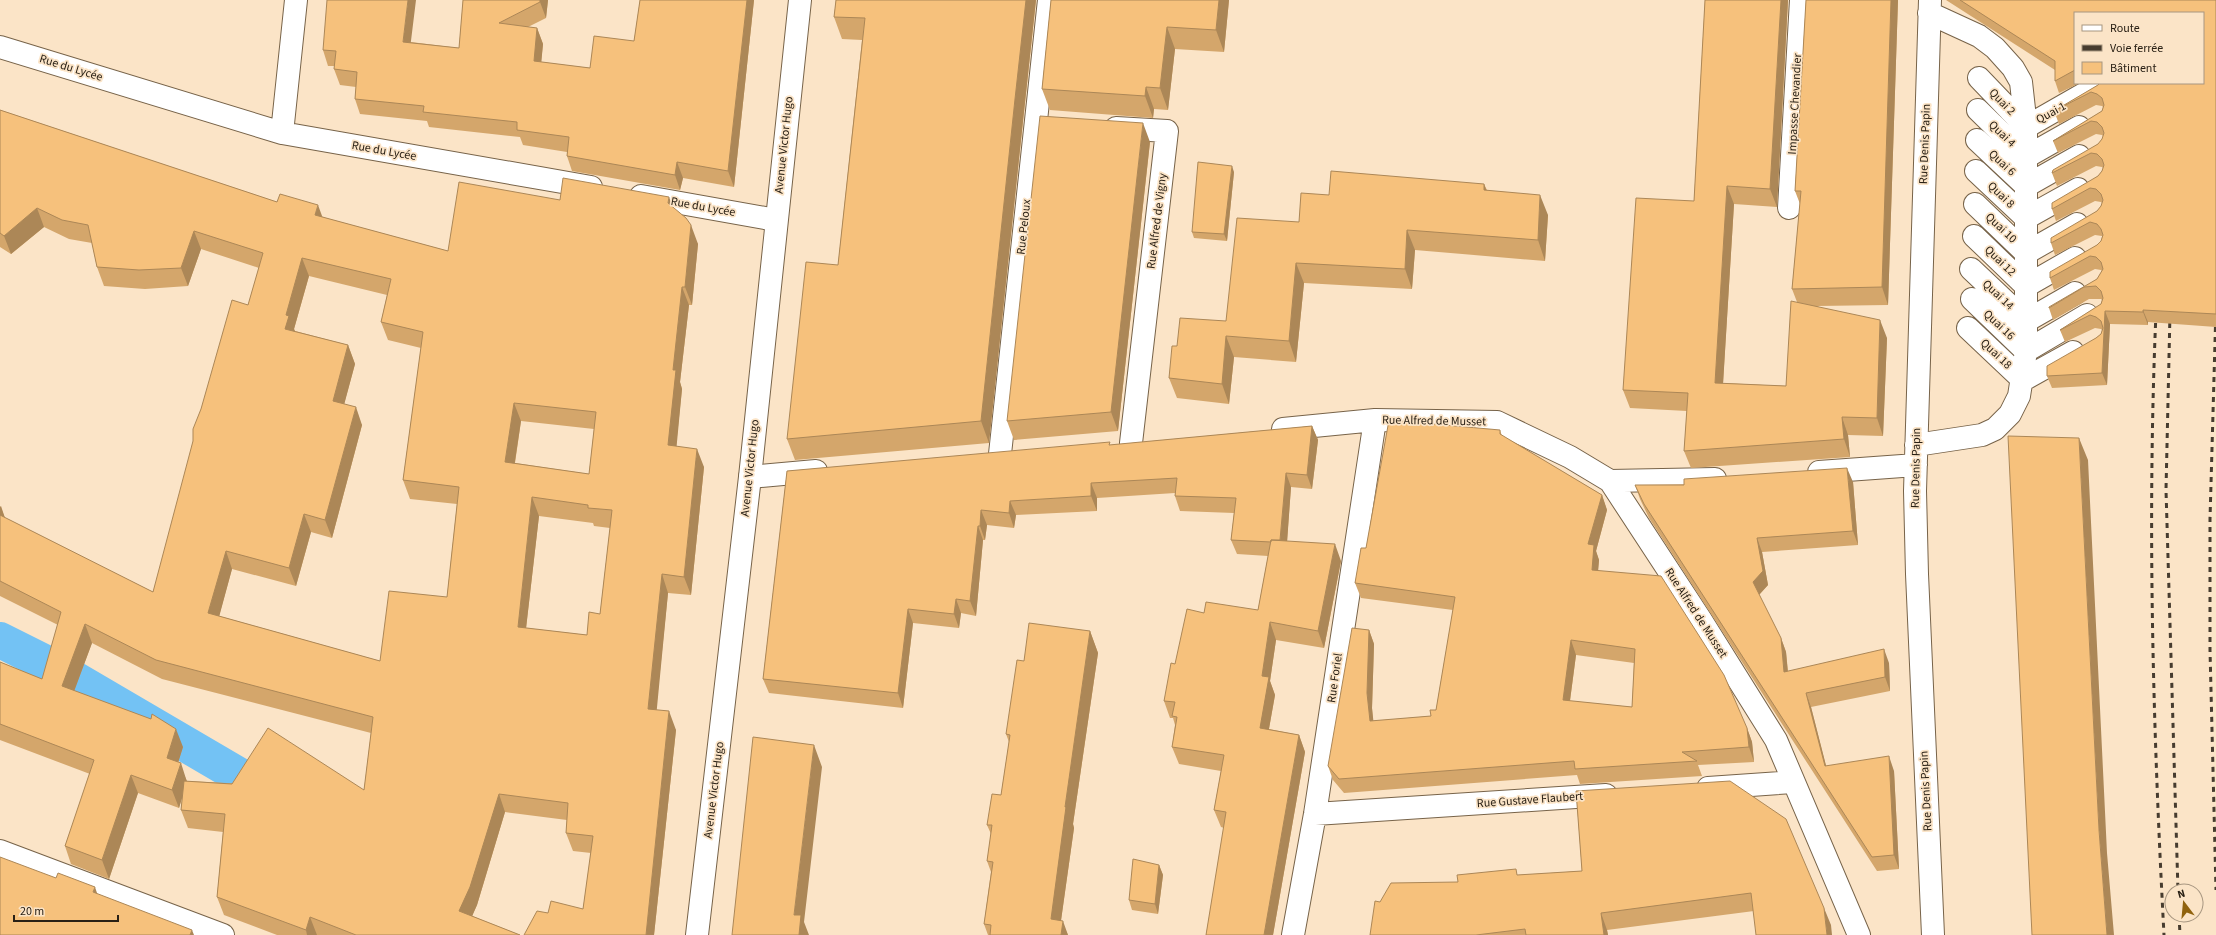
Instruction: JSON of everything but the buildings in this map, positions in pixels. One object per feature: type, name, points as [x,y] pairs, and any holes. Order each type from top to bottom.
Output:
[{"type":"street","points":[[282,133],[296,0]]},
{"type":"street","name":"Avenue Victor Hugo","points":[[697,935],[750,477],[800,0]]},
{"type":"street","name":"Rue Peloux","points":[[1000,454],[1049,0]]},
{"type":"street","name":"Impasse Chevandier","points":[[1789,208],[1801,0]]},
{"type":"street","points":[[1798,473],[1916,455],[1982,435],[1995,429],[2010,414],[2019,396],[2023,380],[2026,351],[2026,126],[2021,82],[2014,68],[1994,48],[1979,36],[1930,6]]},
{"type":"street","name":"Rue Denis Papin","points":[[1930,6],[1916,455],[1916,574],[1933,935]]},
{"type":"street","name":"Rue du Lycée","points":[[0,47],[282,133],[776,220]]},
{"type":"street","name":"Quai 2","points":[[1979,78],[2026,126]]},
{"type":"street","name":"Quai 1","points":[[2026,126],[2096,87]]},
{"type":"street","name":"Quai 4","points":[[1978,110],[2026,157]]},
{"type":"street","points":[[2026,157],[2096,117]]},
{"type":"street","points":[[1035,122],[1058,124]]},
{"type":"street","name":"Rue Alfred de Vigny","points":[[1097,126],[1167,131],[1132,443]]},
{"type":"street","name":"Quai 6","points":[[1977,140],[2026,186]]},
{"type":"street","points":[[2026,186],[2096,146]]},
{"type":"street","name":"Quai 8","points":[[1976,171],[2026,218]]},
{"type":"street","points":[[2026,218],[2096,178]]},
{"type":"street","name":"Quai 10","points":[[1975,204],[2026,253]]},
{"type":"street","points":[[2026,253],[2095,213]]},
{"type":"street","name":"Quai 12","points":[[1974,236],[2026,286]]},
{"type":"street","points":[[2026,286],[2095,247]]},
{"type":"street","name":"Quai 14","points":[[1971,269],[2026,321]]},
{"type":"street","points":[[2026,321],[2095,281]]},
{"type":"street","name":"Quai 16","points":[[1972,300],[2026,351]]},
{"type":"street","points":[[2026,351],[2095,310]]},
{"type":"street","name":"Quai 18","points":[[1968,328],[2023,380]]},
{"type":"street","points":[[2023,380],[2089,344]]},
{"type":"street","name":"Rue Alfred de Musset","points":[[1265,430],[1375,420],[1497,422],[1570,457],[1610,481],[1701,620],[1776,740],[1858,935]]},
{"type":"street","name":"Rue Foriel","points":[[1293,935],[1315,814],[1375,420]]},
{"type":"street","points":[[1108,445],[1155,441]]},
{"type":"street","points":[[976,457],[1023,452]]},
{"type":"street","points":[[750,477],[836,469]]},
{"type":"street","points":[[1610,481],[1697,481],[1736,478]]},
{"type":"street","points":[[1689,789],[1793,782]]},
{"type":"street","name":"Rue Gustave Flaubert","points":[[1315,814],[1626,793]]},
{"type":"street","points":[[0,851],[222,935]]},
{"type":"waterway","points":[[0,640],[54,667],[281,800]]},
{"type":"railway","points":[[2216,307],[2210,519],[2210,650],[2216,890]]},
{"type":"railway","points":[[2156,313],[2152,468],[2152,624],[2164,935]]},
{"type":"railway","points":[[2170,313],[2166,490],[2178,883]]},
{"type":"railway","points":[[2179,923],[2180,935]]}]
